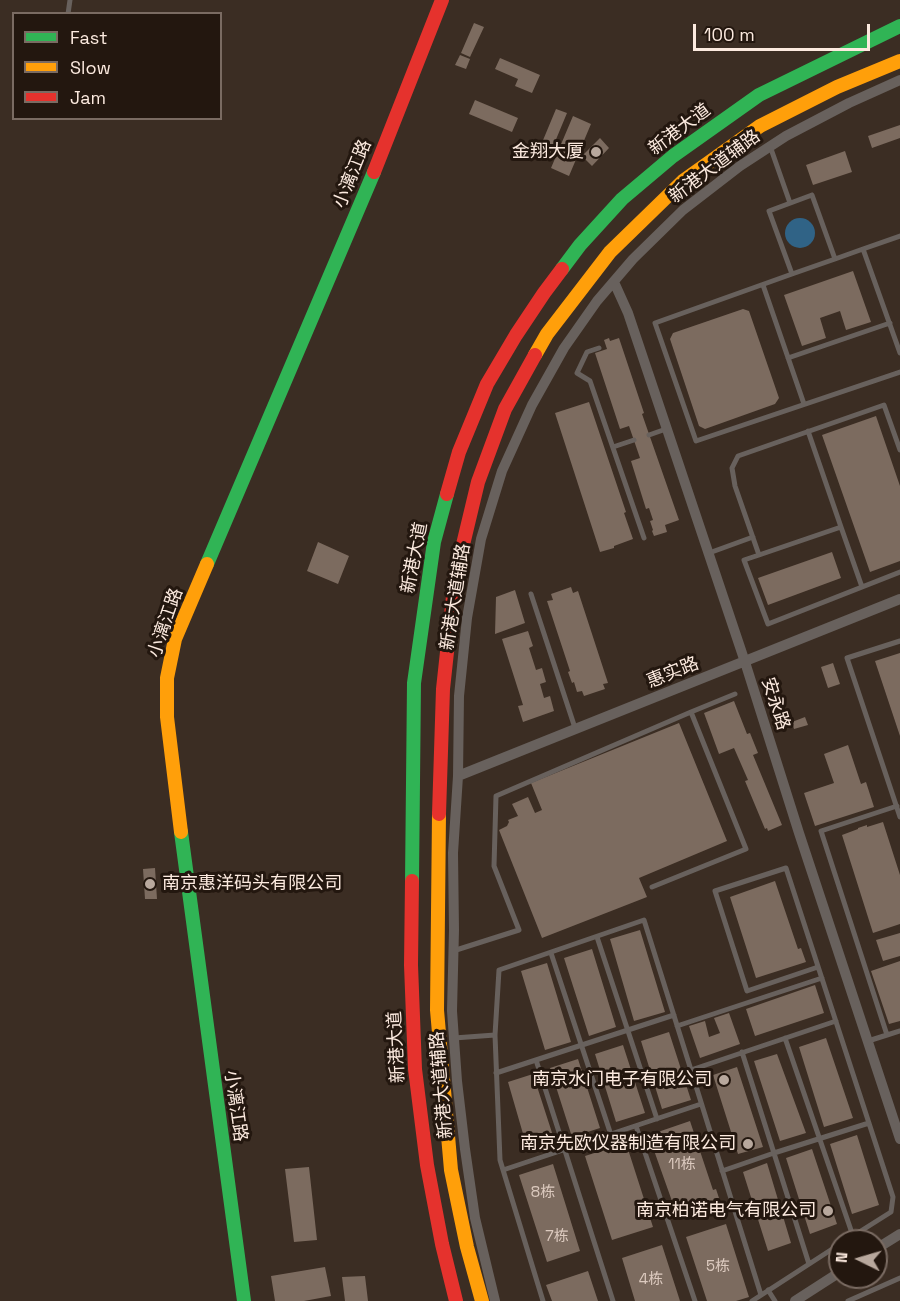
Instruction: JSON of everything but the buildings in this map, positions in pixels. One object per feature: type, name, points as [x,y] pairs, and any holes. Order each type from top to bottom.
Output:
[{"type":"main road","name":"小漓江路","points":[[244,1301],[174,783],[167,717],[167,678],[175,639],[365,194],[442,0]]},
{"type":"main road","name":"新港大道","points":[[456,1301],[442,1244],[427,1165],[415,1069],[411,965],[414,683],[434,542],[459,452],[488,384],[516,335],[579,246],[622,199],[673,156],[759,95],[900,26]]},
{"type":"main road","points":[[482,1301],[467,1247],[451,1170],[437,1010],[438,836],[443,689],[455,578],[478,482],[505,409],[547,334],[610,252],[683,181],[760,126],[837,87],[900,61]]},
{"type":"street","name":"新港大道辅路","points":[[495,1301],[475,1218],[458,1092],[452,1011],[453,853],[458,776],[459,696],[467,618],[481,539],[502,471],[532,405],[564,348],[597,301],[633,259],[683,210],[740,166],[786,136],[849,103],[900,80]]},
{"type":"street","name":"安永路","points":[[614,282],[628,313],[745,662],[900,1139]]},
{"type":"street","name":"惠实路","points":[[458,776],[900,599]]},
{"type":"street","points":[[795,1301],[828,1280]]},
{"type":"lane","points":[[770,146],[790,203]]},
{"type":"lane","points":[[792,274],[769,211],[812,195],[835,259]]},
{"type":"lane","points":[[900,236],[655,322],[696,441],[900,373]]},
{"type":"lane","points":[[863,249],[900,353]]},
{"type":"lane","points":[[763,285],[804,405]]},
{"type":"lane","points":[[788,358],[890,323]]},
{"type":"lane","points":[[599,348],[587,352],[577,373],[590,381],[644,538]]},
{"type":"lane","points":[[759,555],[735,486],[732,468],[738,456],[884,405],[900,450]]},
{"type":"lane","points":[[649,435],[666,429]]},
{"type":"lane","points":[[808,431],[862,587]]},
{"type":"lane","points":[[613,447],[634,440]]},
{"type":"lane","points":[[841,526],[744,560],[768,624],[900,572]]},
{"type":"lane","points":[[708,553],[753,537]]},
{"type":"lane","points":[[531,594],[576,730]]},
{"type":"lane","points":[[900,641],[847,658],[897,797],[900,817]]},
{"type":"lane","points":[[453,951],[519,930],[494,866],[496,796],[735,694]]},
{"type":"lane","points":[[652,887],[746,849],[691,712]]},
{"type":"lane","points":[[887,1035],[821,831],[897,806]]},
{"type":"lane","points":[[818,967],[747,991],[715,891],[786,868],[893,1197],[891,1212],[864,1229]]},
{"type":"lane","points":[[543,1301],[500,1161],[495,1035],[499,970],[644,920],[761,1295]]},
{"type":"lane","points":[[597,937],[657,1119]]},
{"type":"lane","points":[[551,953],[611,1135]]},
{"type":"lane","points":[[677,1026],[822,978]]},
{"type":"lane","points":[[496,1073],[674,1015]]},
{"type":"lane","points":[[691,1070],[836,1021]]},
{"type":"lane","points":[[868,1041],[900,1031]]},
{"type":"lane","points":[[454,1038],[495,1035]]},
{"type":"lane","points":[[785,1038],[851,1229]]},
{"type":"lane","points":[[742,1052],[809,1264]]},
{"type":"lane","points":[[536,1060],[613,1301]]},
{"type":"lane","points":[[503,1170],[701,1104]]},
{"type":"lane","points":[[722,1171],[869,1123]]},
{"type":"lane","points":[[636,1126],[695,1301]]},
{"type":"lane","points":[[752,1301],[828,1252]]},
{"type":"lane","points":[[848,1301],[900,1278]]},
{"type":"lane","points":[[768,1290],[775,1301]]},
{"type":"water","points":[[800,218],[811,222],[815,233],[811,244],[800,248],[789,244],[785,233],[789,222]]},
{"type":"traffic: fast","points":[[562,269],[580,245],[622,199],[673,156],[759,95],[900,26]]},
{"type":"traffic: fast","points":[[207,564],[374,172]]},
{"type":"traffic: fast","points":[[412,881],[414,683],[434,542],[447,494]]},
{"type":"traffic: fast","points":[[181,832],[244,1301]]},
{"type":"traffic: slow","points":[[535,355],[547,334],[610,252],[683,181],[760,126],[837,87],[900,61]]},
{"type":"traffic: slow","points":[[181,832],[167,717],[167,678],[175,639],[207,564]]},
{"type":"traffic: slow","points":[[439,814],[437,1010],[451,1170],[467,1247],[482,1301]]},
{"type":"traffic: jam","points":[[374,172],[442,0]]},
{"type":"traffic: jam","points":[[447,494],[459,452],[487,384],[516,335],[562,269]]},
{"type":"traffic: jam","points":[[439,814],[443,689],[455,578],[478,482],[505,409],[535,355]]},
{"type":"traffic: jam","points":[[412,881],[411,965],[415,1069],[427,1165],[442,1244],[456,1301]]},
{"type":"place","name":"金翔大厦","points":[[596,152]]},
{"type":"place","name":"南京惠洋码头有限公司","points":[[150,884]]},
{"type":"place","name":"南京水门电子有限公司","points":[[724,1080]]},
{"type":"place","name":"南京先欧仪器制造有限公司","points":[[748,1144]]},
{"type":"place","name":"南京柏诺电气有限公司","points":[[828,1211]]}]
